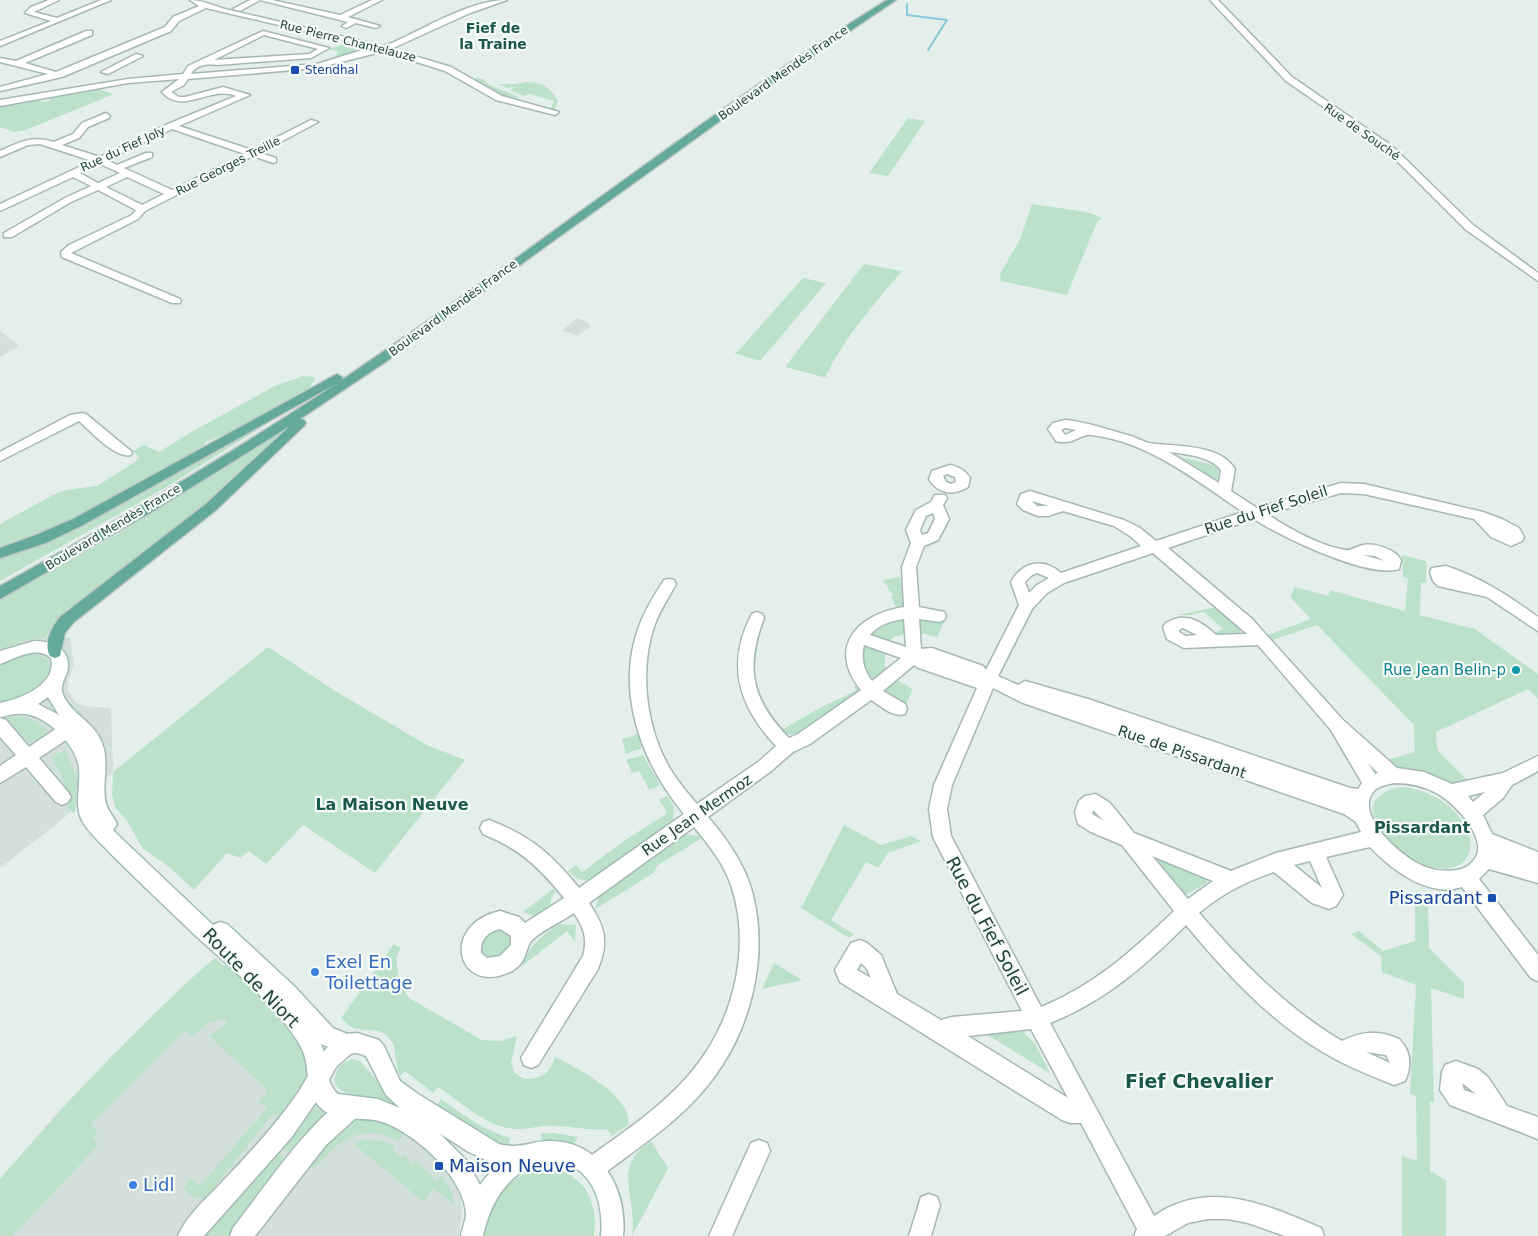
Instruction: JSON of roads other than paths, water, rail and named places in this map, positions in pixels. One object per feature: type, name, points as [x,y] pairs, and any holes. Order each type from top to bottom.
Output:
[{"type":"main road","name":"Boulevard Mendès France","points":[[0,587],[231,452],[323,394],[401,341],[772,76],[840,29],[887,0]]},
{"type":"main road","name":"Boulevard Mendès France","points":[[0,593],[228,459],[380,360],[764,85],[844,30],[892,0]]},
{"type":"main road","points":[[0,553],[41,539],[84,519],[318,390],[386,346],[401,341]]},
{"type":"main road","points":[[55,652],[59,631],[69,618],[211,507],[302,421],[330,398],[380,364],[380,360]]},
{"type":"street","points":[[55,0],[29,13],[57,20]]},
{"type":"street","points":[[0,44],[107,0]]},
{"type":"street","name":"Rue Pierre Chantelauze","points":[[194,0],[205,6],[372,45],[443,66],[492,95],[555,112]]},
{"type":"street","points":[[236,8],[256,0]]},
{"type":"street","points":[[263,0],[376,26]]},
{"type":"street","points":[[340,18],[378,0]]},
{"type":"street","points":[[0,103],[45,98],[115,82],[317,66],[395,45],[467,11],[503,0]]},
{"type":"street","name":"Rue de Souché","points":[[1214,0],[1289,79],[1389,148],[1469,227],[1538,278]]},
{"type":"street","points":[[268,21],[313,2]]},
{"type":"street","points":[[0,89],[59,75],[168,29],[176,19],[205,6]]},
{"type":"street","points":[[328,34],[355,22]]},
{"type":"street","points":[[277,36],[295,27]]},
{"type":"street","points":[[18,63],[89,33]]},
{"type":"street","points":[[185,76],[191,68],[205,61],[263,33],[325,48],[311,56],[217,63],[205,61]]},
{"type":"street","points":[[105,72],[139,56]]},
{"type":"street","points":[[0,60],[18,63],[59,75]]},
{"type":"street","points":[[96,60],[120,65]]},
{"type":"street","name":"Rue du Fief Joly","points":[[0,208],[171,126],[245,95],[225,90],[192,99],[182,99],[167,94],[167,91],[181,83],[185,76]]},
{"type":"street","points":[[54,145],[76,136],[85,126],[106,116]]},
{"type":"street","name":"Rue Georges Treille","points":[[176,301],[66,255],[66,252],[136,217],[142,208],[314,122]]},
{"type":"street","points":[[171,126],[273,160]]},
{"type":"street","points":[[0,154],[31,141],[41,141],[99,160],[172,194]]},
{"type":"street","points":[[117,168],[149,155]]},
{"type":"street","points":[[72,173],[142,208]]},
{"type":"street","points":[[4,234],[25,227],[53,208],[128,173]]},
{"type":"street","points":[[4,234],[19,240]]},
{"type":"street","points":[[0,457],[74,418],[82,417],[118,448],[126,452]]},
{"type":"street","points":[[1088,429],[1146,446],[1176,449],[1223,462],[1228,469],[1224,491]]},
{"type":"street","points":[[1146,446],[1224,491],[1298,538],[1347,556]]},
{"type":"street","points":[[918,544],[913,530],[921,513],[936,505],[945,488]]},
{"type":"street","name":"Rue du Fief Soleil","points":[[1149,1235],[1087,1112],[945,846],[938,819],[938,809],[944,785],[996,683],[1026,605],[1042,589],[1059,579],[1331,489],[1352,488],[1478,515]]},
{"type":"street","points":[[914,656],[909,566],[918,544],[933,536],[942,519],[936,505]]},
{"type":"street","points":[[1062,505],[1120,524],[1164,552],[1224,602],[1263,639],[1337,725],[1394,775]]},
{"type":"street","points":[[1026,605],[1018,582],[1028,570],[1035,567],[1044,568],[1059,579]]},
{"type":"street","points":[[593,1168],[656,1121],[697,1083],[724,1043],[747,974],[749,927],[746,902],[729,860],[666,777],[648,736],[638,699],[636,682],[643,635],[653,609],[669,584]]},
{"type":"street","points":[[1488,592],[1538,625]]},
{"type":"street","points":[[899,709],[883,702],[870,692],[861,681],[854,664],[854,647],[859,637],[870,625],[884,616],[912,611],[940,616]]},
{"type":"street","points":[[757,618],[745,650],[746,681],[755,707],[786,747]]},
{"type":"street","points":[[859,637],[914,656],[925,664],[974,681],[996,683]]},
{"type":"street","points":[[1213,641],[1263,639]]},
{"type":"street","points":[[1,657],[32,646],[55,652],[60,664],[52,690],[72,726]]},
{"type":"street","name":"Rue Jean Mermoz","points":[[521,936],[576,901],[764,767],[786,747],[804,739],[870,692],[914,656]]},
{"type":"street","points":[[7,708],[41,694],[54,681]]},
{"type":"street","name":"Rue de Pissardant","points":[[996,683],[1053,695],[1350,796],[1367,790]]},
{"type":"street","name":"Rue de Pissardant","points":[[996,683],[1029,698],[1350,808],[1362,816]]},
{"type":"street","points":[[7,708],[27,708],[72,726]]},
{"type":"street","points":[[0,725],[62,797]]},
{"type":"street","points":[[1337,725],[1367,790]]},
{"type":"street","points":[[0,775],[72,726]]},
{"type":"street","name":"Route de Niort","points":[[72,726],[89,734],[98,756],[96,804],[101,817],[287,993],[320,1031],[334,1040],[347,1044],[357,1043],[372,1047],[377,1053],[393,1088],[410,1102],[475,1143],[496,1154],[510,1158],[527,1157]]},
{"type":"street","name":"Route de Niort","points":[[72,726],[87,762],[85,801],[90,819],[179,907],[243,965],[295,1021],[309,1040],[313,1050],[319,1076],[319,1086],[324,1098],[330,1102],[350,1108],[375,1109],[392,1114],[434,1143],[465,1176],[473,1195],[476,1214]]},
{"type":"street","points":[[1451,792],[1506,780],[1538,763]]},
{"type":"street","points":[[1394,775],[1418,777],[1451,792],[1474,815],[1486,840],[1485,860],[1475,872],[1455,880],[1439,880],[1423,876],[1396,862],[1372,838],[1362,816],[1367,790],[1379,778],[1394,775]]},
{"type":"street","points":[[1474,815],[1476,810],[1496,793],[1506,780]]},
{"type":"street","points":[[489,828],[508,836],[548,864],[594,929],[596,940],[590,962],[530,1058]]},
{"type":"street","points":[[1232,881],[1127,837],[1187,912],[1272,1002],[1322,1040],[1344,1051]]},
{"type":"street","points":[[942,1032],[952,1027],[1036,1018],[1073,1001],[1123,971],[1210,893],[1232,881],[1276,862],[1372,838]]},
{"type":"street","points":[[1486,840],[1538,860]]},
{"type":"street","points":[[1276,862],[1319,897],[1330,900],[1334,895],[1333,891],[1314,851]]},
{"type":"street","points":[[1485,860],[1502,862],[1538,874]]},
{"type":"street","points":[[1466,877],[1538,971]]},
{"type":"street","points":[[890,1000],[1070,1112],[1087,1112]]},
{"type":"street","points":[[189,1236],[214,1204],[246,1175],[273,1143],[308,1098],[332,1054],[347,1044]]},
{"type":"street","points":[[241,1236],[318,1137],[350,1108]]},
{"type":"street","points":[[1499,1112],[1538,1128]]},
{"type":"street","points":[[720,1236],[758,1150]]},
{"type":"street","points":[[472,1236],[476,1214],[497,1178],[516,1162],[527,1157],[540,1153],[564,1152],[575,1156],[593,1168],[600,1178],[609,1195],[613,1235]]},
{"type":"street","points":[[920,1236],[930,1205]]},
{"type":"street","points":[[1149,1235],[1180,1213],[1195,1209],[1227,1208],[1262,1215],[1313,1236]]},
{"type":"waterway","points":[[907,4],[907,15],[947,20],[928,50]]},
{"type":"place","name":"Stendhal","points":[[295,70]]},
{"type":"place","name":"Rue Jean Belin-p","points":[[1516,670]]},
{"type":"place","name":"Pissardant","points":[[1492,898]]},
{"type":"place","name":"Exel En Toilettage","points":[[315,972]]},
{"type":"place","name":"Maison Neuve","points":[[439,1166]]},
{"type":"place","name":"Lidl","points":[[133,1185]]},
{"type":"district","name":"Fief de la Traine","points":[[493,36]]},
{"type":"district","name":"La Maison Neuve","points":[[392,804]]},
{"type":"district","name":"Pissardant","points":[[1422,827]]},
{"type":"district","name":"Fief Chevalier","points":[[1199,1081]]}]
